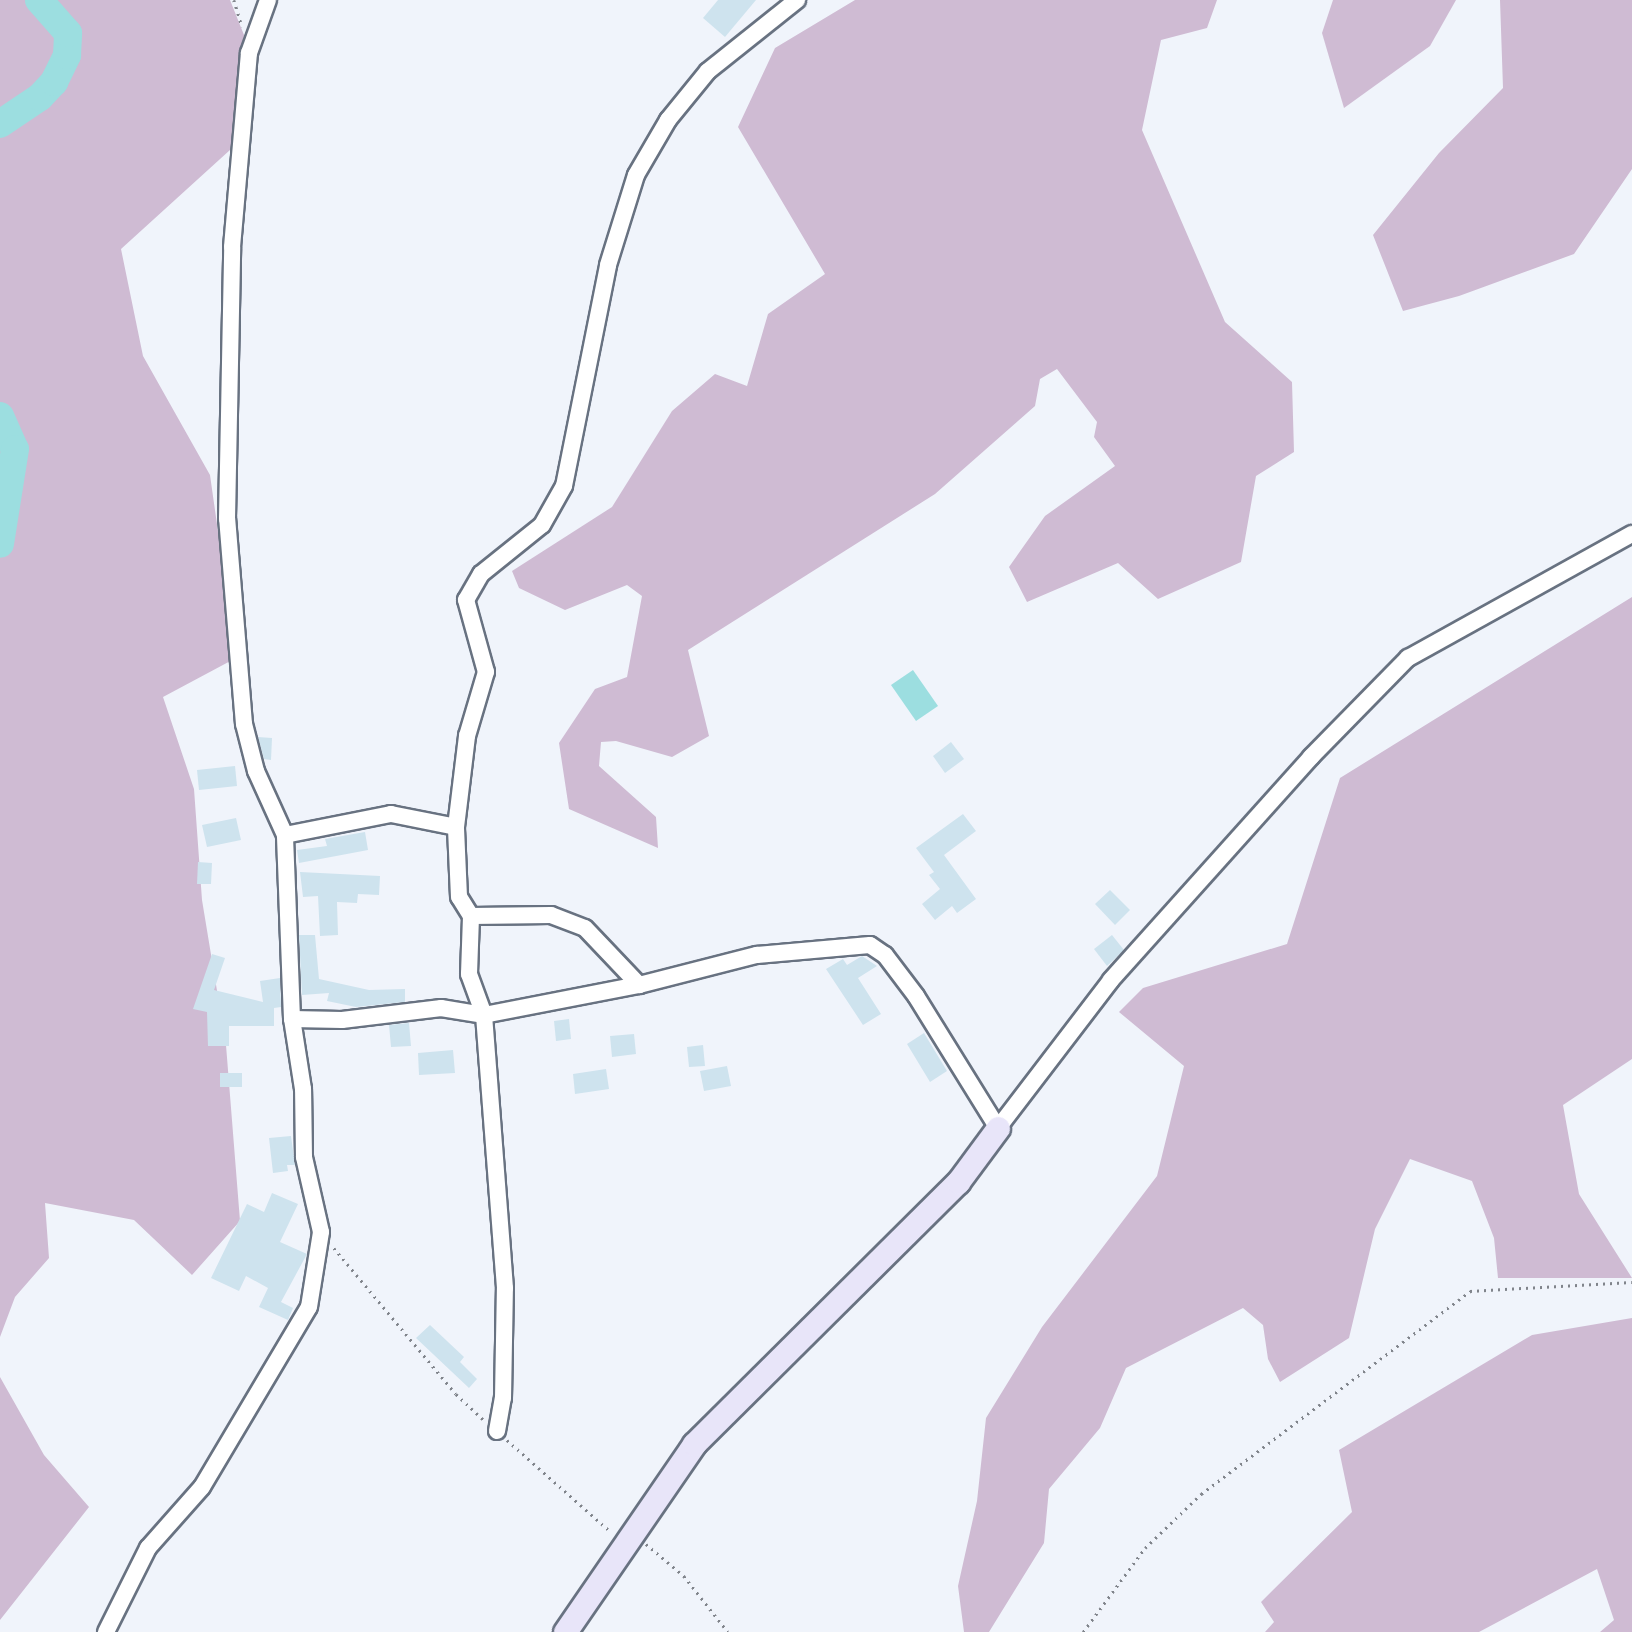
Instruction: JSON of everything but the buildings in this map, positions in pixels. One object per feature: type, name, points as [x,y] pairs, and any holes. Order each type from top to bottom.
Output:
[{"type":"street","points":[[106,1632],[148,1548],[202,1487],[309,1307],[321,1232],[304,1157],[303,1089],[292,1019],[285,835],[256,771],[244,723],[227,519],[232,247],[249,53],[268,0]]},
{"type":"street","points":[[497,1432],[503,1398],[505,1287],[484,1015],[469,974],[471,916],[459,897],[456,827],[467,736],[486,672],[466,600],[481,574],[542,525],[565,486],[608,265],[636,175],[668,120],[708,71],[797,0]]},
{"type":"street","points":[[565,1632],[694,1444],[958,1181],[1111,980],[1304,764],[1408,658],[1632,534]]},
{"type":"street","points":[[285,835],[391,814],[456,827]]},
{"type":"street","points":[[471,916],[551,915],[585,928],[639,985]]},
{"type":"street","points":[[292,1019],[342,1020],[441,1008],[484,1015],[639,985],[757,955],[870,945],[885,955],[916,996],[999,1128]]},
{"type":"path","points":[[321,1232],[456,1394],[497,1432],[628,1540],[684,1576],[728,1632]]},
{"type":"path","points":[[1083,1632],[1145,1548],[1201,1494],[1470,1291],[1632,1282]]},
{"type":"shaded area","points":[[0,0],[230,0],[244,35],[241,140],[121,249],[143,356],[210,475],[236,658],[163,697],[194,789],[202,900],[226,1045],[240,1221],[192,1275],[134,1220],[45,1203],[49,1258],[15,1297],[0,1337]]},
{"type":"shaded area","points":[[855,0],[1217,0],[1207,28],[1161,40],[1142,130],[1225,322],[1292,382],[1294,452],[1256,476],[1241,562],[1158,599],[1118,563],[1027,602],[1009,567],[1045,516],[1115,466],[1094,437],[1097,422],[1057,369],[1040,379],[1035,406],[935,494],[688,650],[709,736],[672,757],[616,741],[601,742],[599,766],[656,817],[658,848],[569,809],[559,743],[595,689],[627,677],[642,596],[627,585],[565,610],[519,588],[512,571],[612,507],[672,411],[715,374],[747,386],[768,314],[825,274],[738,127],[775,48]]},
{"type":"shaded area","points":[[1333,0],[1456,0],[1430,46],[1344,108],[1322,33]]},
{"type":"shaded area","points":[[1500,0],[1632,0],[1632,169],[1574,254],[1459,296],[1403,311],[1373,235],[1439,153],[1503,88]]},
{"type":"shaded area","points":[[1632,597],[1632,1059],[1563,1105],[1579,1194],[1632,1278],[1498,1278],[1494,1238],[1472,1181],[1410,1159],[1375,1229],[1349,1338],[1280,1382],[1268,1359],[1263,1325],[1243,1308],[1126,1368],[1100,1428],[1049,1489],[1044,1543],[989,1632],[964,1632],[958,1586],[977,1501],[986,1418],[1042,1327],[1157,1176],[1184,1066],[1119,1012],[1143,988],[1287,944],[1340,778]]},
{"type":"shaded area","points":[[1632,1318],[1632,1632],[1600,1632],[1614,1620],[1597,1569],[1479,1632],[1265,1632],[1274,1622],[1261,1602],[1352,1512],[1339,1450],[1532,1335]]},
{"type":"shaded area","points":[[0,1377],[44,1455],[89,1507],[0,1620]]},
{"type":"water","points":[[913,670],[938,706],[916,721],[891,685]]},
{"type":"waterway","points":[[0,124],[40,97],[54,82],[67,55],[68,33],[39,0]]},
{"type":"waterway","points":[[0,416],[15,449],[0,544]]}]
